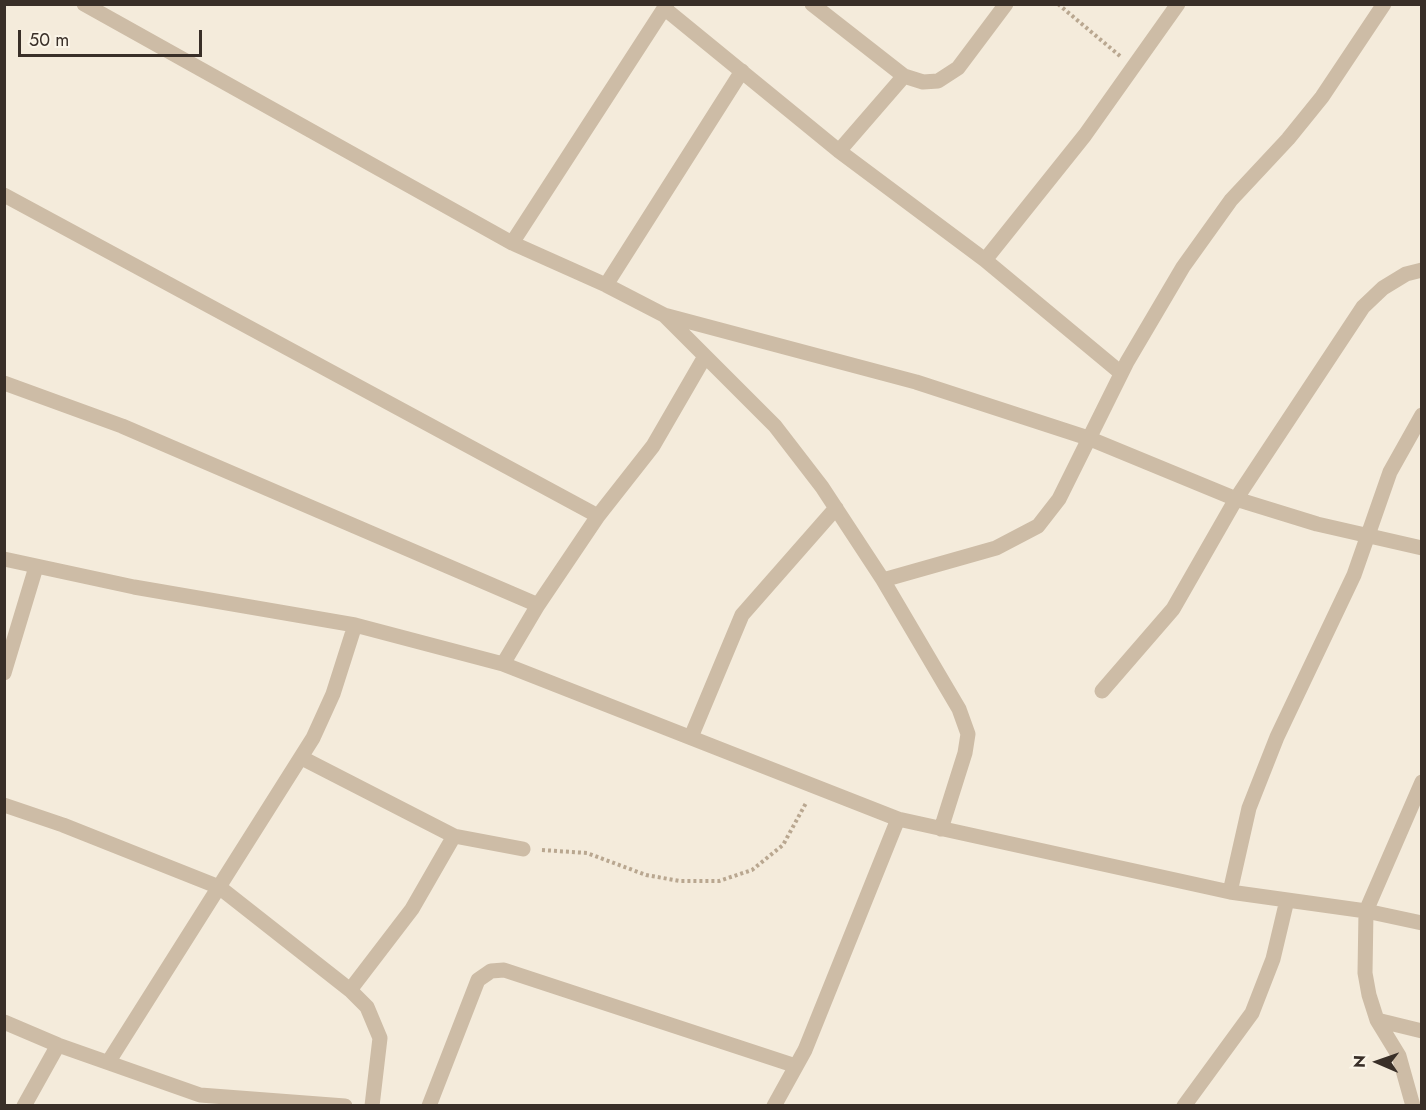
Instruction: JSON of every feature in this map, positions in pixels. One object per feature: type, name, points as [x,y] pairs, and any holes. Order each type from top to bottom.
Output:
[{"type":"street","points":[[84,4],[512,243],[606,285],[664,315],[916,382],[1088,438],[1236,499],[1365,536],[1422,548]]},
{"type":"street","points":[[812,4],[904,76],[923,82],[938,81],[958,68],[1006,4]]},
{"type":"street","points":[[985,260],[1135,68],[1178,4]]},
{"type":"street","points":[[883,580],[996,548],[1038,526],[1059,499],[1121,373],[1189,257],[1231,200],[1288,139],[1322,97],[1384,4]]},
{"type":"street","points":[[512,243],[665,6],[839,151],[985,260],[1121,373]]},
{"type":"street","points":[[606,285],[742,71]]},
{"type":"street","points":[[839,151],[904,76]]},
{"type":"street","points":[[4,195],[598,516]]},
{"type":"street","points":[[1102,691],[1173,609],[1236,499],[1363,307],[1383,288],[1406,274],[1422,270]]},
{"type":"street","points":[[664,315],[704,358],[775,426],[836,508],[883,580],[965,722],[968,734],[965,753],[941,829]]},
{"type":"street","points":[[503,664],[538,605],[598,516],[653,446],[704,358]]},
{"type":"street","points":[[4,383],[122,426],[538,605]]},
{"type":"street","points":[[1230,892],[1249,808],[1281,727],[1354,575],[1365,536],[1390,472],[1422,415]]},
{"type":"street","points":[[691,737],[742,615],[836,508]]},
{"type":"street","points":[[4,559],[36,567],[355,625],[503,664],[898,819],[1230,892],[1366,911],[1422,923]]},
{"type":"street","points":[[4,673],[36,567]]},
{"type":"street","points":[[109,1061],[302,758],[333,694],[355,625]]},
{"type":"street","points":[[302,758],[454,836],[523,849]]},
{"type":"street","points":[[1413,1106],[1399,1056],[1377,1020],[1365,973],[1366,911],[1422,782]]},
{"type":"street","points":[[4,805],[114,844],[219,887],[350,990],[367,1008],[380,1038],[372,1106]]},
{"type":"street","points":[[774,1106],[796,1066],[898,819]]},
{"type":"street","points":[[350,990],[412,909],[454,836]]},
{"type":"street","points":[[1184,1106],[1252,1013],[1274,959],[1287,900]]},
{"type":"street","points":[[429,1106],[478,980],[491,971],[504,970],[796,1066]]},
{"type":"street","points":[[1377,1020],[1422,1031]]},
{"type":"street","points":[[4,1022],[58,1045],[109,1061],[200,1095],[345,1106]]},
{"type":"street","points":[[24,1106],[58,1045]]},
{"type":"path","points":[[1058,4],[1135,68]]},
{"type":"path","points":[[523,849],[587,853],[646,875],[680,881],[719,881],[752,870],[783,845],[816,785]]}]
